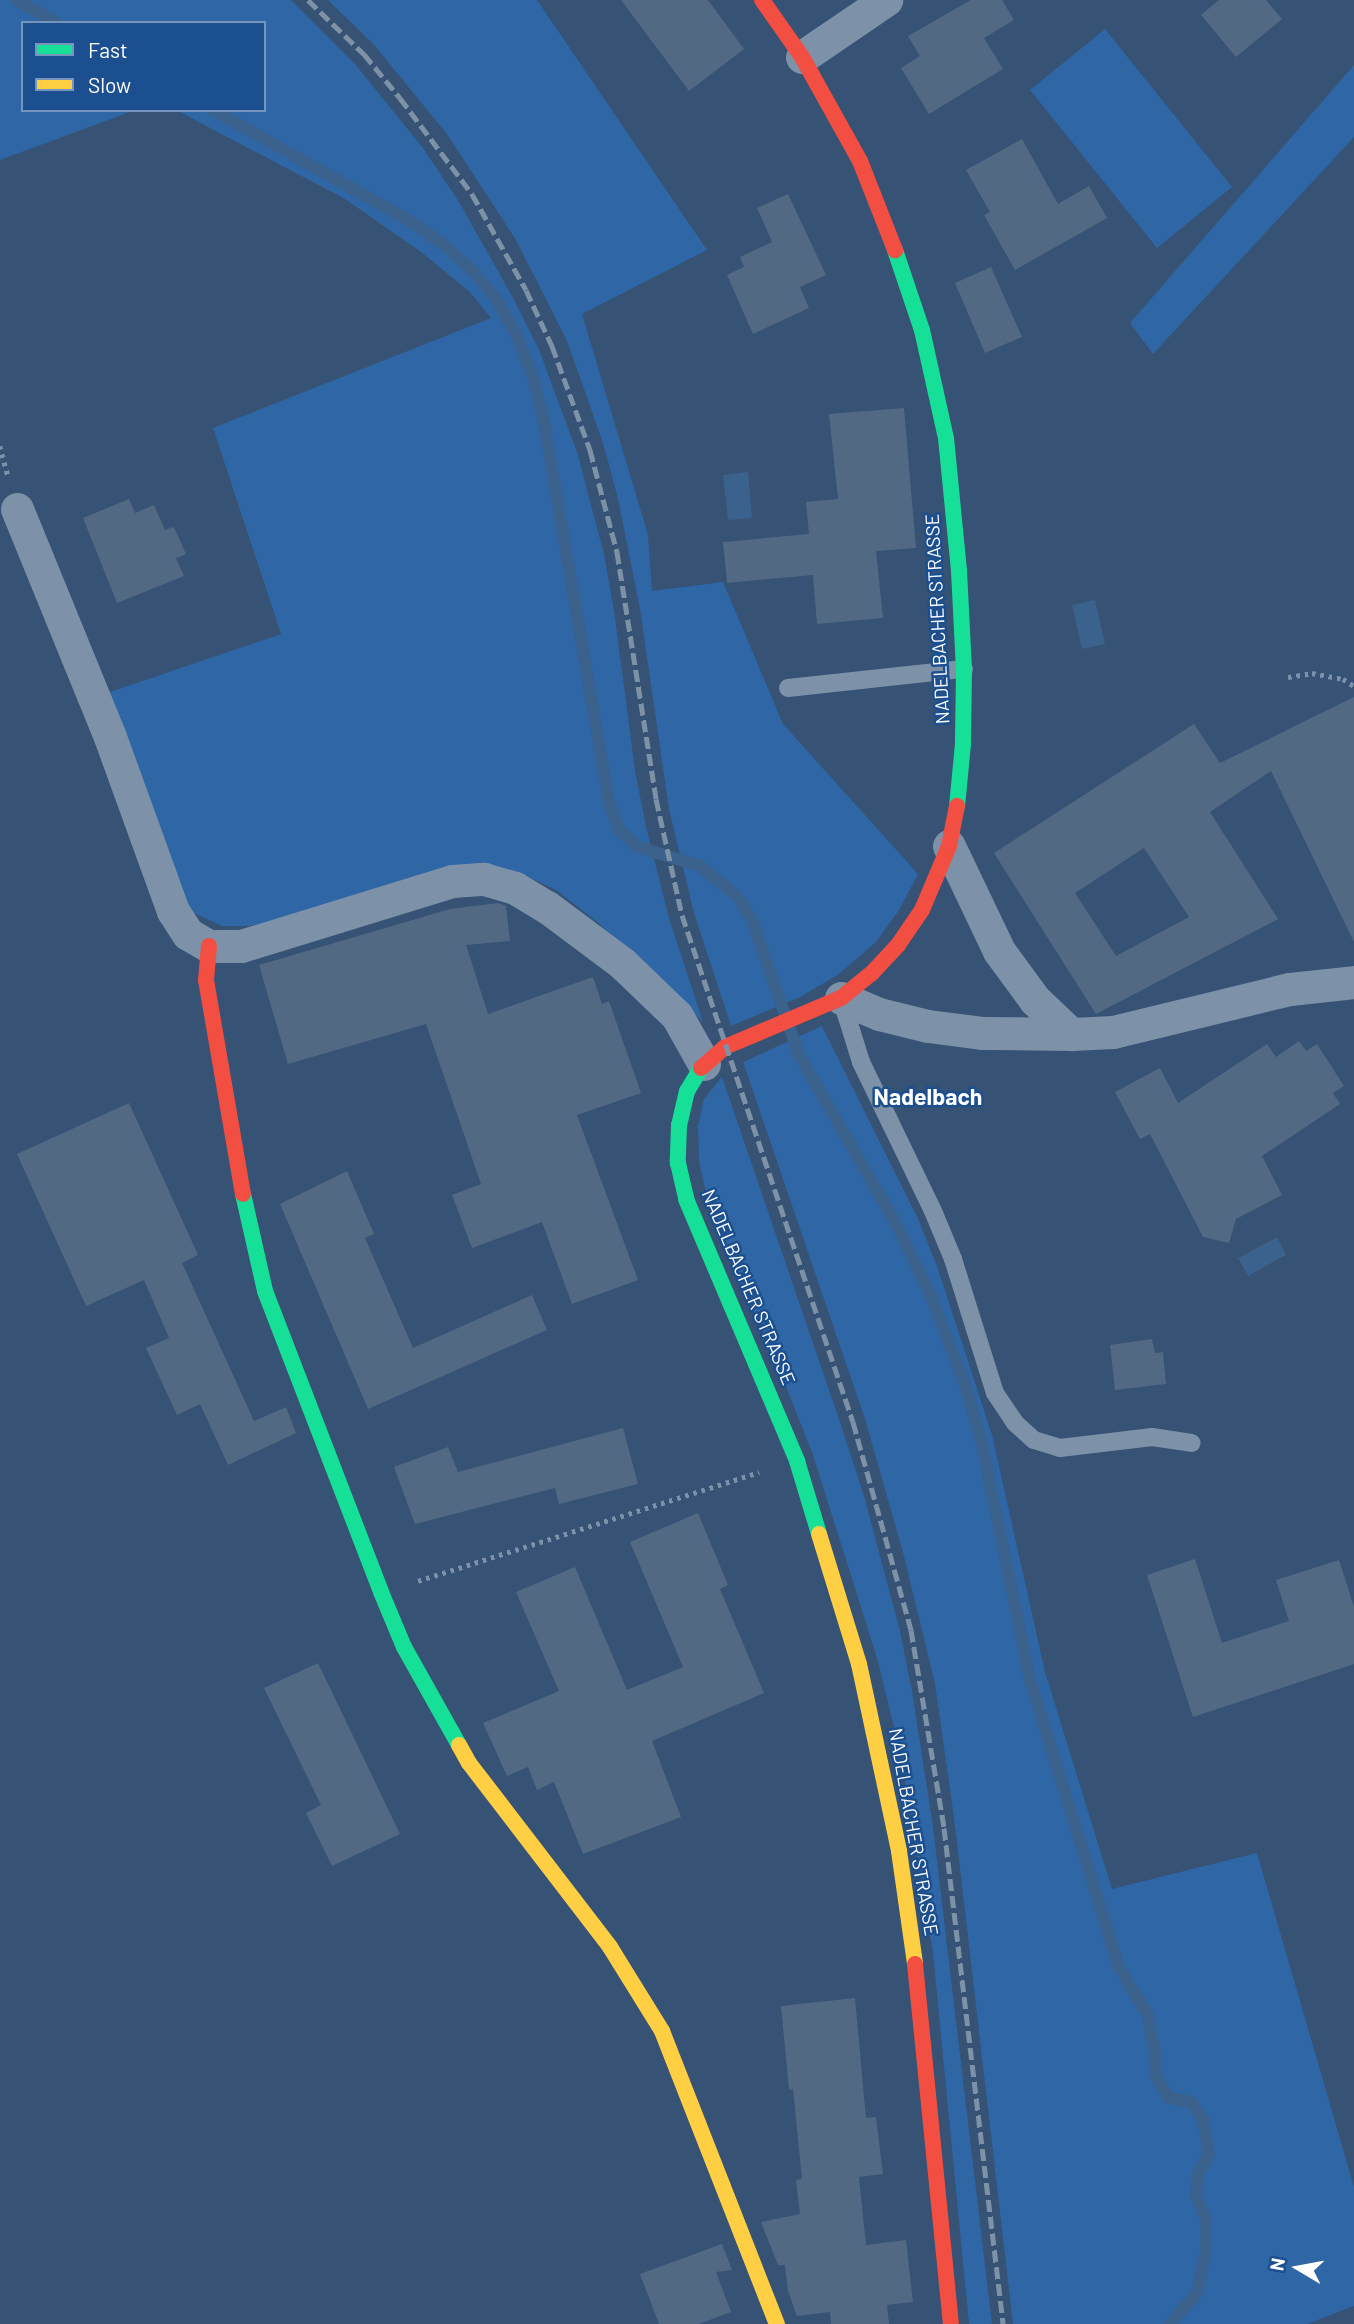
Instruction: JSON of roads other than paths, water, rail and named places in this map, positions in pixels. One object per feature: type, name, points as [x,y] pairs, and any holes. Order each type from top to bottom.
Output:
[{"type":"street","name":"NADELBACHER STRASSE","points":[[762,0],[802,57],[860,161],[880,206],[922,330],[946,438],[964,669],[960,785],[949,846],[922,909],[898,945],[871,974],[832,1002],[772,1030],[725,1047],[704,1064],[687,1091],[679,1125],[678,1163],[686,1199],[797,1461],[859,1664],[899,1851],[932,2114],[951,2324]]},
{"type":"street","points":[[802,57],[886,0]]},
{"type":"street","points":[[18,509],[110,737],[173,911],[188,934],[209,946],[241,946],[452,881],[484,879],[515,888],[547,907],[622,963],[677,1016],[704,1064]]},
{"type":"street","points":[[949,846],[999,951],[1035,1000],[1071,1034]]},
{"type":"street","points":[[209,946],[206,980],[249,1230],[265,1290],[381,1592],[410,1659],[469,1763],[610,1947],[662,2031],[777,2324]]},
{"type":"street","points":[[832,1002],[928,1026],[982,1033],[1071,1034],[1113,1032],[1290,989],[1354,982]]},
{"type":"lane","points":[[788,688],[964,669]]},
{"type":"lane","points":[[832,1002],[933,1211],[953,1259],[995,1393],[1015,1423],[1034,1440],[1059,1448],[1152,1437],[1192,1443]]},
{"type":"waterway","points":[[17,0],[54,21]]},
{"type":"waterway","points":[[217,112],[412,222],[472,270],[496,299],[517,336],[534,380],[545,428],[609,803],[620,831],[638,847],[700,866],[737,896],[752,920],[799,1055],[895,1222],[931,1296],[964,1382],[981,1439],[1030,1680],[1118,1965],[1148,2016],[1155,2051],[1155,2075],[1169,2098],[1192,2102],[1203,2120],[1209,2154],[1198,2174],[1196,2196],[1206,2220],[1206,2250],[1197,2293],[1170,2324]]},
{"type":"railway","points":[[308,0],[364,54],[472,194],[526,290],[552,346],[590,450],[617,552],[656,799],[682,915],[853,1422],[911,1630],[944,1828],[1003,2324]]},
{"type":"district","name":"Nadelbach","points":[[928,1096]]}]
